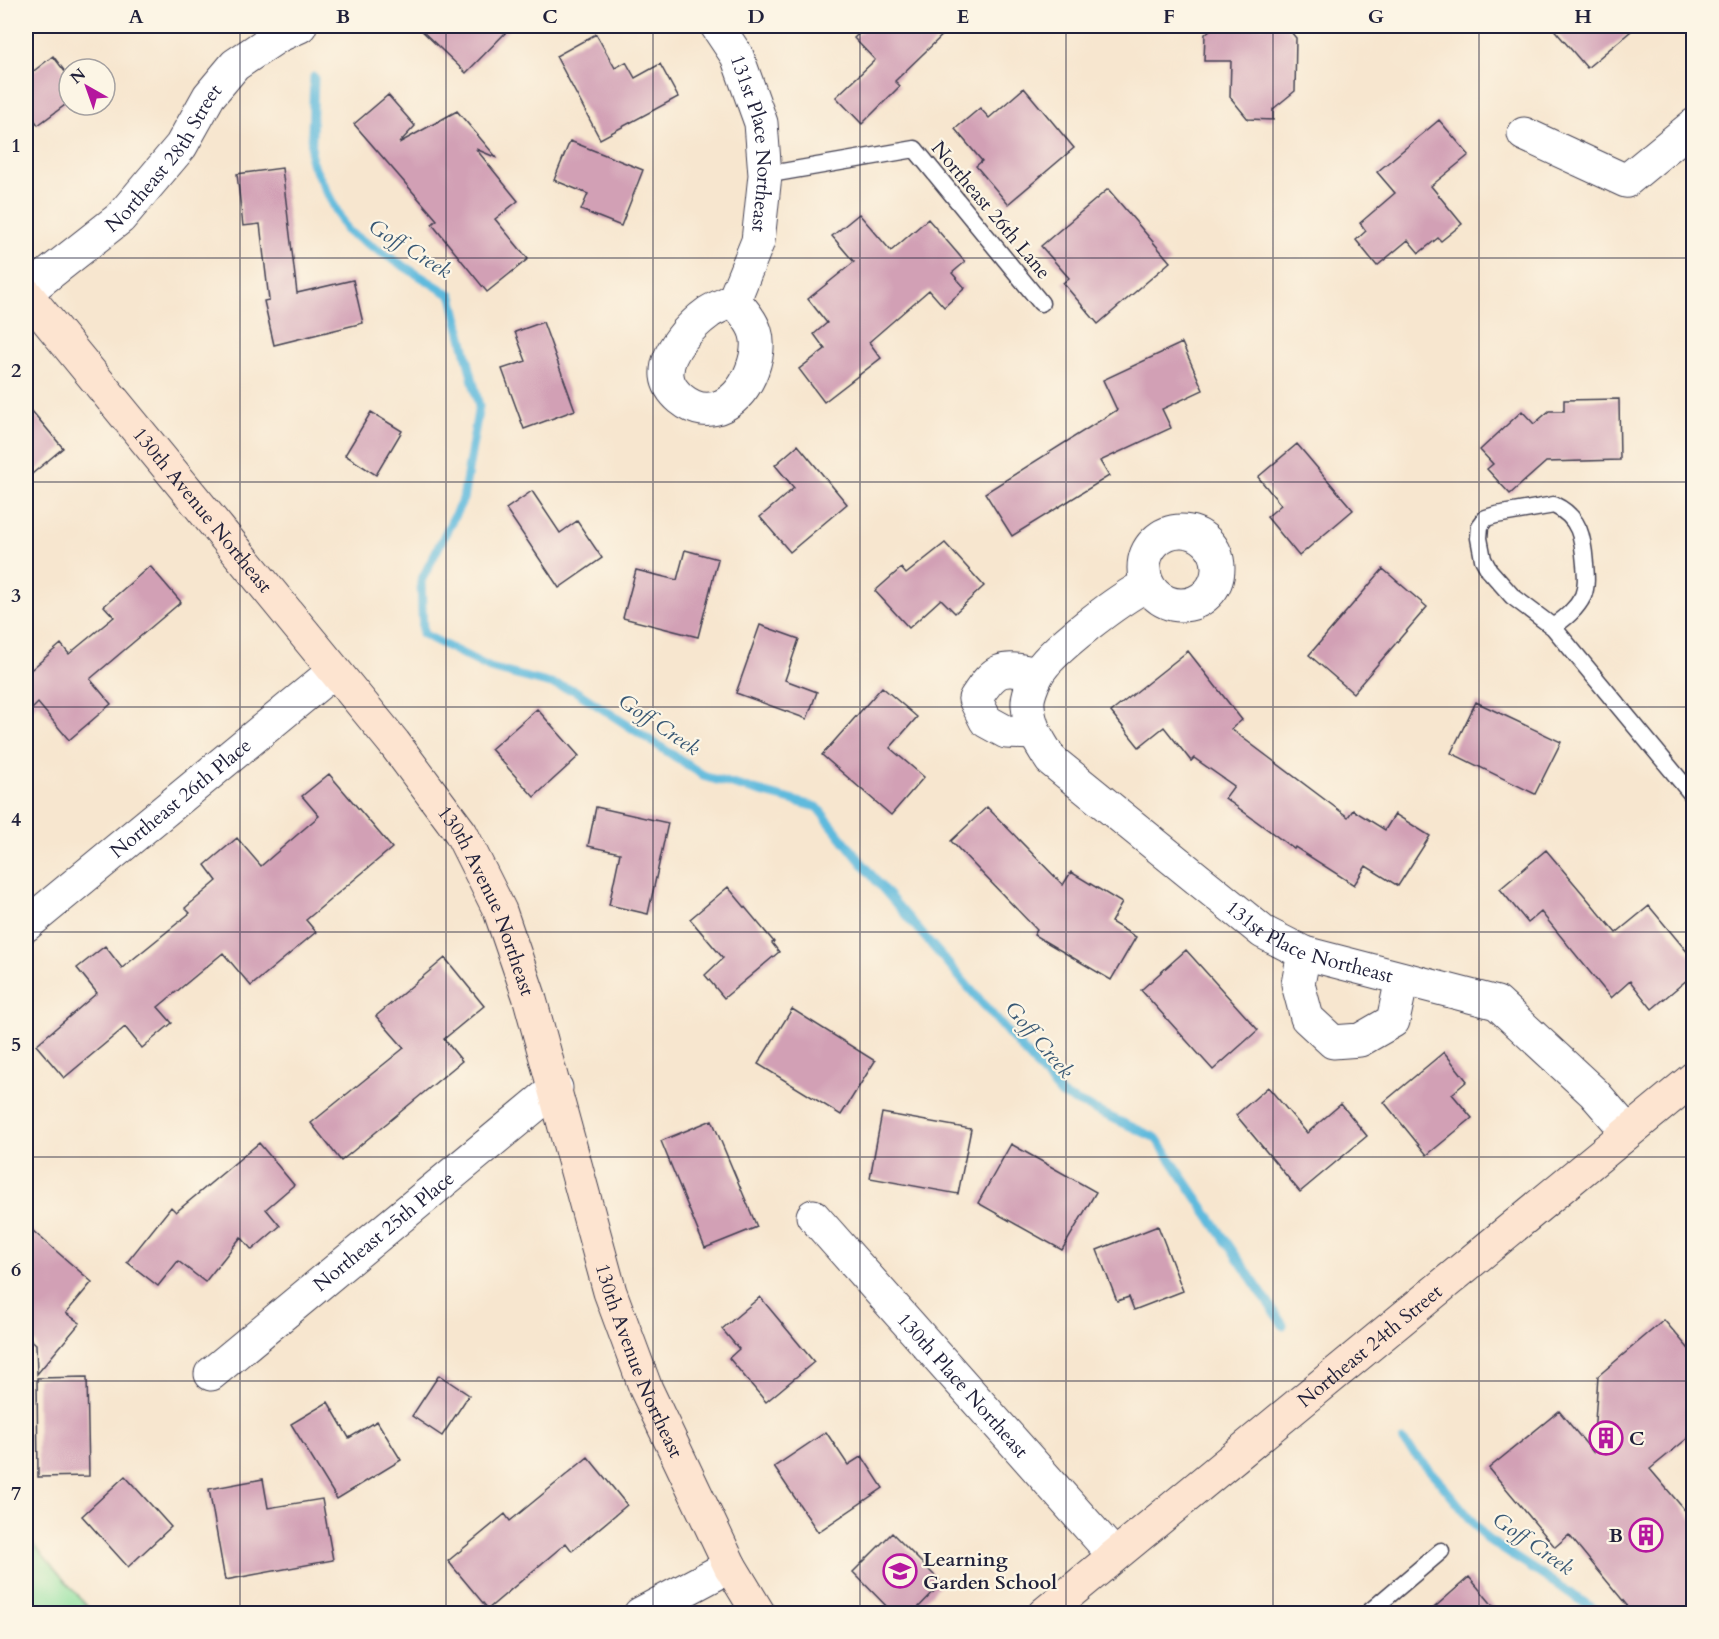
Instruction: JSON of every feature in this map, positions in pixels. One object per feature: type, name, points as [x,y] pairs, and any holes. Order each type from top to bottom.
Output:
[{"type":"street","name":"Northeast 28th Street","points":[[26,293],[120,218],[181,146],[209,96],[235,65],[278,36],[300,26]]},
{"type":"street","name":"131st Place Northeast","points":[[717,26],[737,56],[761,123],[765,175],[758,241],[734,300]]},
{"type":"street","points":[[1524,134],[1626,181],[1694,125]]},
{"type":"street","name":"130th Avenue Northeast","points":[[26,293],[333,672],[394,743],[461,833],[500,910],[529,996],[614,1303],[646,1389],[730,1566],[759,1614]]},
{"type":"street","name":"131st Place Northeast","points":[[1147,585],[1132,592],[1059,649],[1033,703],[1051,760],[1263,932],[1304,953],[1497,1003],[1594,1093],[1627,1131]]},
{"type":"street","name":"Northeast 26th Place","points":[[26,925],[333,672]]},
{"type":"street","points":[[1304,953],[1298,984],[1307,1018],[1333,1042],[1360,1040],[1392,1021],[1402,979]]},
{"type":"street","name":"Northeast 24th Street","points":[[1044,1614],[1694,1078]]},
{"type":"street","name":"Northeast 25th Place","points":[[211,1374],[556,1088]]},
{"type":"street","name":"130th Place Northeast","points":[[813,1216],[1114,1555]]},
{"type":"street","points":[[640,1614],[730,1566]]},
{"type":"lane","name":"Northeast 26th Lane","points":[[765,175],[915,149],[1041,303]]},
{"type":"lane","points":[[1553,627],[1572,612],[1583,596],[1586,583],[1582,534],[1568,515],[1554,505],[1486,518],[1480,526],[1479,538],[1489,570],[1512,596],[1553,627],[1694,797]]},
{"type":"lane","points":[[1367,1614],[1441,1551]]},
{"type":"green space","points":[[26,1536],[93,1613],[26,1613]]},
{"type":"building","points":[[417,26],[512,26],[466,73]]},
{"type":"building","points":[[867,26],[952,26],[895,81],[900,86],[862,124],[836,97],[875,60],[854,38]]},
{"type":"building","points":[[1215,26],[1286,26],[1296,38],[1295,91],[1273,109],[1273,120],[1248,119],[1230,97],[1231,61],[1204,61],[1205,34]]},
{"type":"building","points":[[1551,26],[1637,26],[1587,68]]},
{"type":"building","points":[[596,34],[615,68],[626,62],[635,78],[660,64],[678,97],[600,139],[556,56]]},
{"type":"building","points":[[53,56],[57,61],[57,111],[38,125],[26,108],[26,77]]},
{"type":"building","points":[[1024,88],[1074,148],[1008,204],[976,166],[982,161],[955,129],[980,108],[989,118]]},
{"type":"building","points":[[388,95],[415,126],[399,143],[457,111],[497,158],[476,149],[518,201],[495,219],[528,259],[487,292],[432,224],[437,220],[354,124]]},
{"type":"building","points":[[1439,120],[1469,155],[1431,186],[1462,224],[1441,241],[1438,238],[1419,253],[1408,240],[1377,266],[1356,240],[1366,231],[1360,223],[1395,193],[1377,172]]},
{"type":"building","points":[[570,141],[643,170],[621,226],[581,210],[588,194],[554,180]]},
{"type":"building","points":[[282,168],[297,293],[353,280],[363,323],[274,345],[264,301],[269,300],[260,224],[243,226],[237,174]]},
{"type":"building","points":[[1108,189],[1170,262],[1098,324],[1063,283],[1069,278],[1041,246]]},
{"type":"building","points":[[859,214],[891,251],[928,219],[965,262],[952,273],[965,288],[944,307],[929,290],[869,342],[881,358],[824,402],[799,369],[825,349],[814,334],[827,323],[808,299],[854,262],[832,236]]},
{"type":"building","points":[[543,322],[575,410],[524,429],[502,369],[526,361],[515,332]]},
{"type":"building","points":[[1182,343],[1203,390],[1162,409],[1171,428],[1100,461],[1109,476],[1012,536],[985,493],[1117,410],[1103,380]]},
{"type":"building","points":[[1619,399],[1620,460],[1546,462],[1510,494],[1487,469],[1493,464],[1480,450],[1522,411],[1534,424],[1549,411],[1564,411],[1564,400]]},
{"type":"building","points":[[26,404],[63,448],[26,479]]},
{"type":"building","points":[[371,412],[402,431],[376,475],[345,455]]},
{"type":"building","points":[[1297,444],[1353,510],[1299,556],[1267,517],[1281,505],[1258,477]]},
{"type":"building","points":[[798,445],[847,504],[790,552],[760,517],[794,488],[775,465]]},
{"type":"building","points":[[532,491],[560,533],[577,521],[602,558],[559,588],[506,509]]},
{"type":"building","points":[[945,543],[984,586],[955,613],[941,599],[909,628],[875,591],[901,568],[906,574]]},
{"type":"building","points":[[685,550],[718,559],[698,637],[623,618],[636,570],[677,580]]},
{"type":"building","points":[[150,566],[181,602],[90,679],[111,704],[69,740],[38,703],[26,715],[26,674],[61,644],[69,654],[114,617],[104,606]]},
{"type":"building","points":[[1383,569],[1427,607],[1353,693],[1309,655]]},
{"type":"building","points":[[760,625],[799,639],[785,680],[817,692],[807,719],[736,693]]},
{"type":"building","points":[[1188,651],[1242,720],[1231,729],[1348,817],[1353,810],[1385,830],[1395,814],[1430,836],[1398,886],[1366,866],[1354,885],[1295,847],[1294,849],[1225,798],[1234,786],[1194,758],[1191,761],[1164,727],[1139,747],[1111,712]]},
{"type":"building","points":[[882,687],[917,717],[890,748],[924,777],[891,815],[822,755]]},
{"type":"building","points":[[1476,702],[1561,742],[1535,794],[1451,753]]},
{"type":"building","points":[[537,709],[579,756],[534,797],[491,749]]},
{"type":"building","points":[[329,774],[392,848],[306,920],[316,932],[251,986],[223,953],[158,1007],[172,1023],[142,1048],[125,1027],[64,1078],[36,1045],[97,993],[77,968],[105,946],[122,968],[190,913],[185,908],[217,881],[205,865],[237,838],[261,866],[319,816],[302,796]]},
{"type":"building","points":[[596,807],[668,823],[648,914],[609,905],[620,853],[588,846]]},
{"type":"building","points":[[987,807],[1063,885],[1071,872],[1122,903],[1111,922],[1136,937],[1111,980],[1034,935],[1037,930],[951,841]]},
{"type":"building","points":[[1546,850],[1616,933],[1649,906],[1694,960],[1694,974],[1652,1009],[1630,981],[1611,998],[1541,912],[1528,923],[1500,889]]},
{"type":"building","points":[[728,887],[774,942],[772,943],[779,952],[724,998],[705,975],[723,958],[690,919]]},
{"type":"building","points":[[1186,950],[1258,1030],[1213,1070],[1141,990]]},
{"type":"building","points":[[445,958],[484,1006],[444,1039],[462,1061],[341,1161],[311,1123],[404,1048],[376,1016]]},
{"type":"building","points":[[792,1009],[875,1061],[841,1115],[758,1064]]},
{"type":"building","points":[[1444,1052],[1467,1081],[1452,1094],[1472,1118],[1427,1155],[1384,1102]]},
{"type":"building","points":[[1268,1087],[1307,1133],[1341,1104],[1367,1136],[1300,1192],[1236,1115]]},
{"type":"building","points":[[882,1113],[971,1129],[958,1194],[870,1178]]},
{"type":"building","points":[[712,1120],[757,1227],[705,1248],[661,1141]]},
{"type":"building","points":[[259,1143],[294,1185],[266,1209],[280,1226],[252,1250],[241,1237],[205,1282],[178,1261],[158,1286],[127,1262],[171,1207],[176,1212]]},
{"type":"building","points":[[1011,1144],[1096,1192],[1062,1250],[978,1203]]},
{"type":"building","points":[[26,1225],[92,1282],[66,1313],[80,1323],[37,1374],[36,1344],[26,1335]]},
{"type":"building","points":[[1158,1226],[1183,1291],[1134,1310],[1129,1297],[1117,1301],[1097,1250]]},
{"type":"building","points":[[760,1297],[814,1362],[766,1402],[729,1358],[739,1349],[722,1329]]},
{"type":"building","name":"C","points":[[1664,1320],[1694,1355],[1694,1433],[1650,1469],[1694,1521],[1694,1614],[1634,1614],[1569,1535],[1555,1547],[1489,1468],[1559,1411],[1593,1452],[1598,1376]]},
{"type":"building","points":[[439,1375],[469,1395],[442,1436],[412,1416]]},
{"type":"building","points":[[87,1377],[89,1476],[38,1477],[37,1378]]},
{"type":"building","points":[[328,1402],[349,1438],[377,1421],[401,1460],[337,1499],[291,1424]]},
{"type":"building","points":[[826,1432],[848,1465],[862,1456],[883,1488],[818,1532],[774,1467]]},
{"type":"building","points":[[588,1457],[627,1505],[572,1551],[566,1543],[488,1609],[448,1561],[505,1514],[510,1521]]},
{"type":"building","points":[[125,1476],[171,1527],[128,1567],[82,1516]]},
{"type":"building","points":[[263,1479],[268,1508],[322,1499],[333,1560],[225,1580],[209,1489]]},
{"type":"building","points":[[892,1533],[942,1583],[912,1614],[894,1614],[853,1572]]},
{"type":"building","points":[[1469,1577],[1500,1614],[1427,1614]]},
{"type":"waterway","name":"Goff Creek","points":[[314,77],[311,161],[347,231],[452,296],[479,406],[463,499],[421,581],[423,634],[490,668],[574,690],[706,777],[817,807],[878,883],[1062,1095],[1156,1138],[1283,1325]]},
{"type":"waterway","name":"Goff Creek","points":[[1403,1441],[1487,1539],[1602,1614]]},
{"type":"place","name":"C","points":[[1606,1438]]},
{"type":"place","name":"B","points":[[1646,1535]]},
{"type":"place","name":"Learning Garden School","points":[[900,1571]]}]
